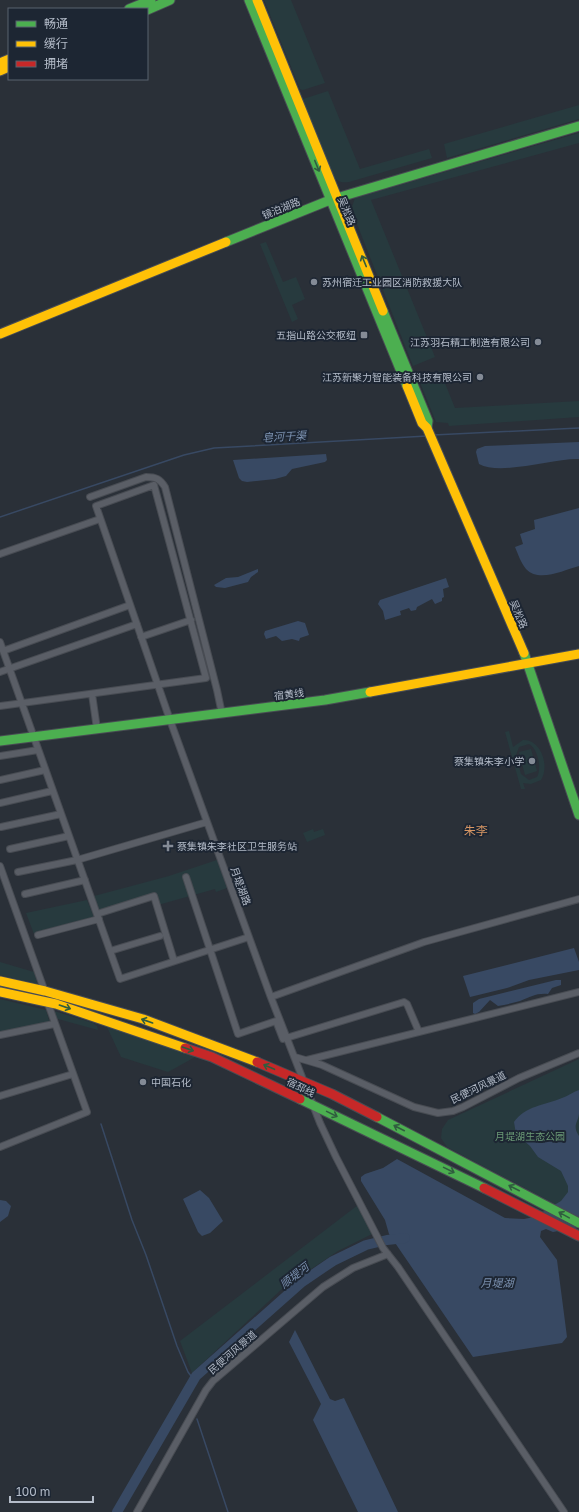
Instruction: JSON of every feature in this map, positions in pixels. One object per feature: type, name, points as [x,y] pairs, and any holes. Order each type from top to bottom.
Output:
[{"type":"main road","points":[[131,8],[151,0]]},
{"type":"main road","points":[[148,10],[170,0]]},
{"type":"main road","name":"吴淞路","points":[[249,0],[334,199]]},
{"type":"main road","name":"吴淞路","points":[[257,0],[422,423],[427,428],[528,663],[579,815]]},
{"type":"main road","name":"镜泊湖路","points":[[0,334],[334,199],[579,126]]},
{"type":"main road","name":"宿黄线","points":[[0,741],[97,730],[325,700],[579,654]]},
{"type":"main road","name":"宿邳线","points":[[0,981],[44,991],[144,1019],[305,1082],[332,1094],[579,1223]]},
{"type":"main road","name":"宿邳线","points":[[0,992],[48,1002],[212,1057],[579,1236]]},
{"type":"street","points":[[90,496],[146,477],[159,479],[164,487],[222,714]]},
{"type":"street","points":[[0,554],[100,519],[96,506],[154,485],[206,678],[0,706]]},
{"type":"street","name":"月堤湖路","points":[[100,519],[170,720],[271,997],[313,1105],[336,1157],[383,1248],[564,1512]]},
{"type":"street","points":[[3,651],[130,605]]},
{"type":"street","points":[[141,637],[190,617],[197,612]]},
{"type":"street","points":[[0,672],[137,624]]},
{"type":"street","points":[[0,642],[120,979],[249,936]]},
{"type":"street","points":[[92,694],[97,730]]},
{"type":"street","points":[[0,756],[38,750]]},
{"type":"street","points":[[0,780],[45,770]]},
{"type":"street","points":[[0,803],[52,791]]},
{"type":"street","points":[[1,827],[61,814]]},
{"type":"street","points":[[18,872],[77,860],[207,822]]},
{"type":"street","points":[[10,850],[69,836]]},
{"type":"street","points":[[0,866],[48,1002],[54,1024],[87,1112],[0,1147]]},
{"type":"street","points":[[186,877],[238,1034],[276,1021],[283,1039],[404,1002],[407,1004],[419,1032]]},
{"type":"street","points":[[25,894],[84,880]]},
{"type":"street","points":[[38,935],[98,917],[154,896],[174,961]]},
{"type":"street","points":[[271,997],[424,942],[579,899]]},
{"type":"street","points":[[110,951],[160,936]]},
{"type":"street","points":[[306,1060],[579,992]]},
{"type":"street","points":[[0,1035],[54,1024]]},
{"type":"street","name":"民便河风景道","points":[[295,1057],[322,1065],[414,1107],[438,1113],[453,1111],[463,1107],[519,1078],[579,1053]]},
{"type":"street","points":[[0,1096],[73,1074]]},
{"type":"street","name":"民便河风景道","points":[[137,1512],[206,1390],[213,1381],[323,1287],[353,1268],[388,1254]]},
{"type":"green space","points":[[264,0],[291,0],[325,83],[303,90],[300,89]]},
{"type":"green space","points":[[328,91],[360,169],[429,149],[432,158],[349,182],[338,181],[333,176],[303,103],[303,99]]},
{"type":"green space","points":[[579,105],[579,119],[447,158],[444,144]]},
{"type":"green space","points":[[579,133],[579,143],[371,200],[435,357],[413,366],[353,214],[352,207],[355,198]]},
{"type":"green space","points":[[266,242],[283,282],[296,277],[305,299],[292,305],[298,319],[292,322],[260,244]]},
{"type":"green space","points":[[440,371],[455,408],[579,401],[579,417],[449,426],[448,423],[436,422],[419,380]]},
{"type":"green space","points":[[509,731],[513,747],[523,740],[529,741],[535,744],[542,754],[545,768],[544,774],[541,780],[531,784],[523,783],[525,789],[521,789],[505,732]],"holes":[[[529,744],[537,754],[539,769],[537,777],[529,780],[521,774],[516,755],[519,747]]]},
{"type":"green space","points":[[531,749],[537,771],[525,775],[519,752]]},
{"type":"green space","points":[[313,829],[314,832],[323,829],[325,835],[307,842],[303,833]]},
{"type":"green space","points":[[217,860],[227,888],[216,892],[215,889],[158,905],[154,894],[98,911],[94,896],[169,876]]},
{"type":"green space","points":[[87,900],[94,917],[34,934],[26,913]]},
{"type":"green space","points":[[0,962],[34,972],[38,985],[0,975]]},
{"type":"green space","points":[[0,999],[46,1010],[50,1023],[0,1033]]},
{"type":"green space","points":[[54,1011],[93,1023],[97,1026],[98,1030],[58,1019]]},
{"type":"green space","points":[[107,1027],[197,1056],[168,1072],[121,1057]]},
{"type":"green space","name":"月堤湖生态公园","points":[[579,1059],[579,1217],[447,1147],[441,1138],[442,1129],[448,1120]]},
{"type":"green space","points":[[358,1205],[372,1234],[338,1251],[283,1288],[192,1373],[180,1341]]},
{"type":"water","points":[[579,442],[579,459],[568,459],[513,467],[500,468],[479,464],[476,452],[477,449],[485,446]]},
{"type":"water","points":[[326,454],[327,460],[325,462],[292,469],[286,476],[275,479],[247,482],[242,481],[239,478],[233,460]]},
{"type":"water","points":[[579,508],[579,566],[545,575],[531,573],[526,569],[515,547],[523,544],[520,534],[535,529],[534,520]]},
{"type":"water","points":[[258,569],[258,572],[251,577],[248,582],[225,588],[216,587],[214,585],[226,578],[238,577]]},
{"type":"water","points":[[446,578],[449,587],[443,589],[444,597],[442,598],[442,601],[435,604],[432,599],[417,607],[416,610],[411,611],[409,608],[400,611],[401,615],[385,620],[383,611],[378,604],[380,600]]},
{"type":"water","points":[[298,621],[305,623],[309,635],[300,638],[299,641],[292,639],[282,641],[276,636],[266,639],[264,634],[265,631]]},
{"type":"water","points":[[574,948],[579,962],[579,970],[529,980],[507,988],[470,997],[463,976]]},
{"type":"water","points":[[561,980],[561,985],[552,988],[548,994],[537,995],[498,1006],[490,1000],[479,1012],[475,1014],[473,1013],[473,1003],[479,999]]},
{"type":"water","name":"月堤湖","points":[[579,1090],[579,1114],[576,1129],[579,1136],[579,1227],[553,1232],[546,1229],[541,1231],[540,1237],[557,1260],[567,1337],[562,1343],[473,1357],[389,1234],[385,1220],[361,1181],[361,1177],[365,1174],[383,1168],[397,1159],[505,1218],[524,1219],[534,1217],[561,1201],[568,1192],[568,1186],[561,1171],[538,1157],[530,1146],[516,1134],[514,1122],[524,1112],[530,1109]]},
{"type":"water","points":[[200,1190],[209,1198],[223,1221],[210,1233],[202,1236],[198,1232],[183,1199]]},
{"type":"water","points":[[0,1200],[6,1201],[11,1206],[8,1216],[0,1222]]},
{"type":"water","points":[[295,1330],[330,1399],[335,1401],[344,1398],[398,1512],[358,1512],[313,1420],[321,1404],[289,1342]]},
{"type":"waterway","name":"皂河干渠","points":[[433,435],[579,428]]},
{"type":"waterway","name":"皂河干渠","points":[[0,517],[184,455],[214,448],[427,436]]},
{"type":"waterway","points":[[101,1124],[132,1220],[146,1255],[177,1346],[188,1372],[194,1380]]},
{"type":"waterway","name":"顺堤河","points":[[117,1512],[196,1376],[302,1282],[333,1261],[366,1245],[387,1240],[405,1238]]},
{"type":"waterway","points":[[197,1419],[228,1512]]},
{"type":"traffic: fast","points":[[131,8],[151,0]]},
{"type":"traffic: fast","points":[[148,10],[170,0]]},
{"type":"traffic: fast","points":[[249,0],[407,386]]},
{"type":"traffic: fast","points":[[226,242],[330,200],[579,126]]},
{"type":"traffic: fast","points":[[383,311],[428,421],[427,428]]},
{"type":"traffic: fast","points":[[524,653],[579,815]]},
{"type":"traffic: fast","points":[[0,741],[325,700],[370,692]]},
{"type":"traffic: fast","points":[[300,1099],[484,1188]]},
{"type":"traffic: fast","points":[[377,1117],[579,1223]]},
{"type":"traffic: slow","points":[[257,0],[383,311]]},
{"type":"traffic: slow","points":[[0,63],[8,59]]},
{"type":"traffic: slow","points":[[0,71],[8,67]]},
{"type":"traffic: slow","points":[[0,334],[226,242]]},
{"type":"traffic: slow","points":[[407,386],[422,423],[427,428],[524,653]]},
{"type":"traffic: slow","points":[[370,692],[579,654]]},
{"type":"traffic: slow","points":[[0,981],[45,991],[143,1019],[257,1062]]},
{"type":"traffic: slow","points":[[0,992],[56,1004],[185,1048]]},
{"type":"traffic: jam","points":[[185,1048],[212,1057],[300,1099]]},
{"type":"traffic: jam","points":[[257,1062],[332,1094],[377,1117]]},
{"type":"traffic: jam","points":[[484,1188],[579,1236]]},
{"type":"place","name":"苏州宿迁工业园区消防救援大队","points":[[314,282]]},
{"type":"place","name":"五指山路公交枢纽","points":[[364,335]]},
{"type":"place","name":"江苏羽石精工制造有限公司","points":[[538,342]]},
{"type":"place","name":"江苏新聚力智能装备科技有限公司","points":[[480,377]]},
{"type":"place","name":"蔡集镇朱李小学","points":[[532,761]]},
{"type":"place","name":"蔡集镇朱李社区卫生服务站","points":[[168,846]]},
{"type":"place","name":"中国石化","points":[[143,1082]]},
{"type":"district","name":"朱李","points":[[476,830]]}]
